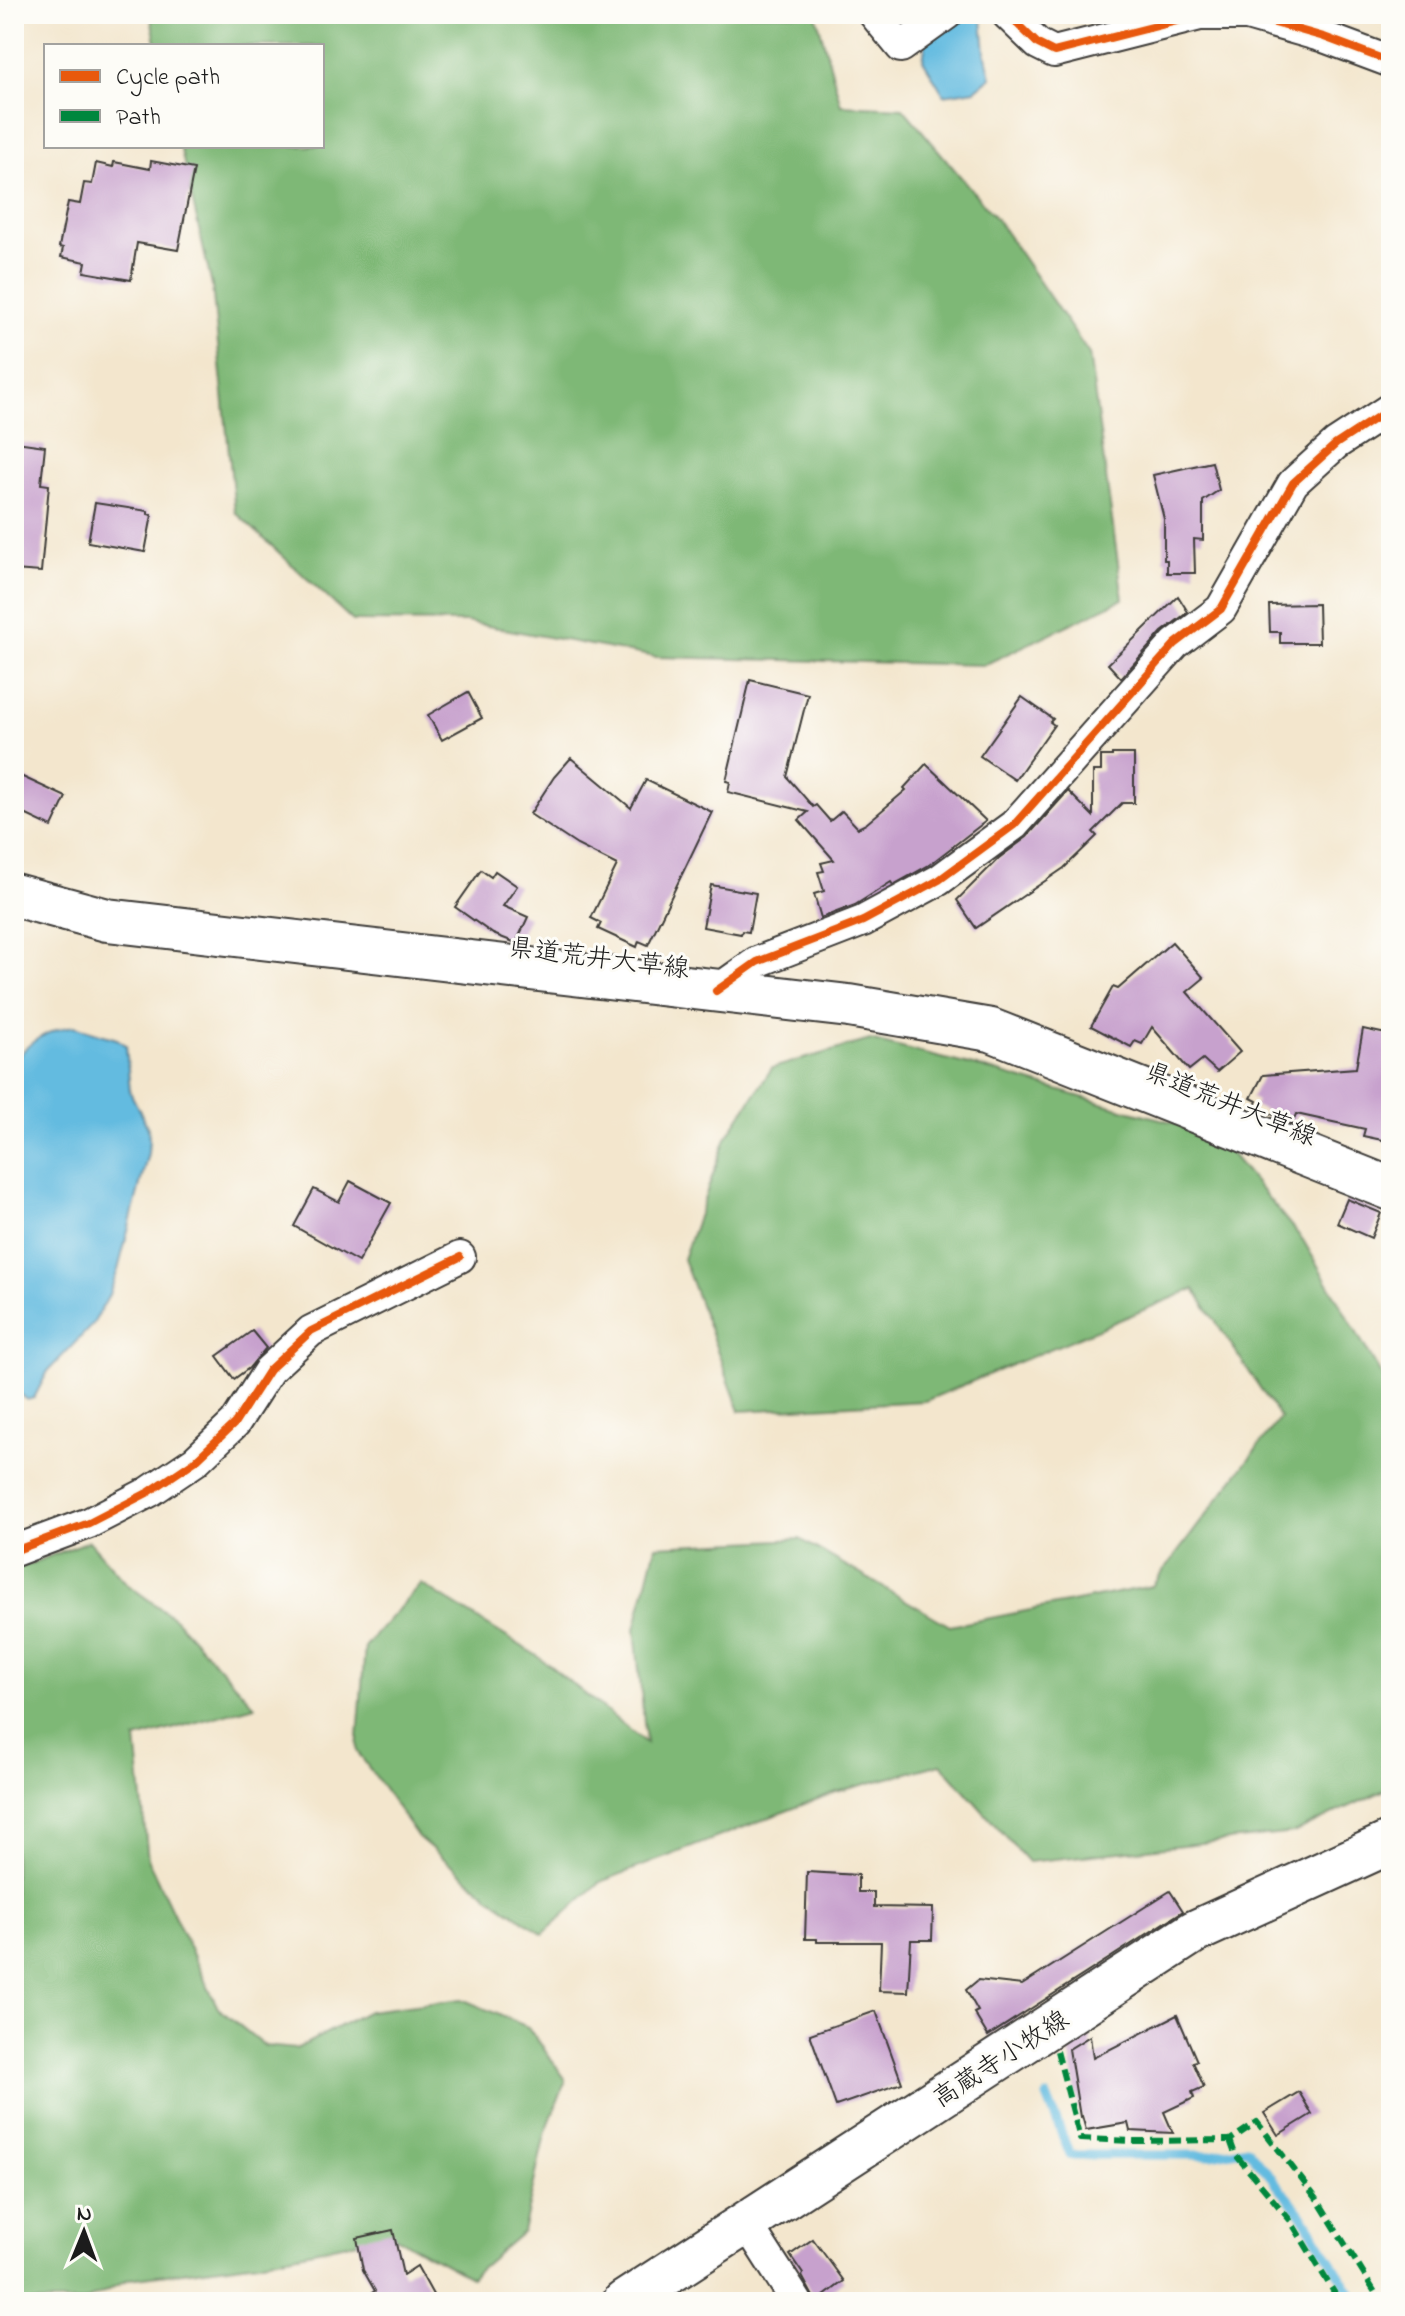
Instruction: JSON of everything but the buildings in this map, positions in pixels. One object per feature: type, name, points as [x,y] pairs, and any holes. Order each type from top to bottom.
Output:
[{"type":"main road","name":"県道荒井大草線","points":[[14,895],[107,920],[849,1006],[991,1030],[1391,1189]]},
{"type":"main road","name":"高蔵寺小牧線","points":[[624,2302],[1194,1932],[1391,1842]]},
{"type":"street","points":[[874,14],[901,47],[947,14]]},
{"type":"street","points":[[1007,14],[1038,44],[1054,52],[1200,15],[1247,15],[1324,37],[1391,62]]},
{"type":"street","points":[[716,991],[757,962],[863,921],[939,880],[1014,825],[1175,644],[1221,609],[1293,483],[1336,444],[1391,408]]},
{"type":"street","points":[[14,1551],[89,1523],[149,1492],[195,1461],[235,1423],[269,1370],[311,1331],[460,1257]]},
{"type":"street","points":[[747,2224],[797,2302]]},
{"type":"green space","points":[[150,14],[816,14],[841,105],[903,108],[997,220],[1089,354],[1123,599],[984,665],[656,657],[466,622],[353,621],[235,512],[212,286],[180,148],[324,148],[324,44],[157,44]]},
{"type":"green space","points":[[870,1040],[1214,1133],[1303,1240],[1391,1392],[1391,1787],[1293,1833],[1028,1862],[941,1764],[836,1792],[600,1882],[543,1934],[490,1897],[418,1837],[357,1751],[365,1646],[421,1584],[539,1657],[646,1743],[635,1629],[656,1546],[800,1539],[950,1626],[1152,1586],[1280,1418],[1194,1289],[925,1401],[740,1411],[683,1259],[726,1138],[772,1068]]},
{"type":"green space","points":[[89,1541],[127,1584],[175,1619],[255,1706],[136,1739],[148,1860],[218,2008],[265,2046],[296,2049],[368,2011],[462,1999],[528,2027],[566,2080],[545,2134],[523,2232],[470,2277],[392,2235],[258,2262],[129,2279],[85,2302],[14,2302],[14,1570]]},
{"type":"water","points":[[979,14],[991,77],[975,90],[944,95],[923,60],[926,41],[967,15]]},
{"type":"water","points":[[74,1026],[117,1039],[126,1045],[130,1092],[148,1128],[148,1153],[118,1270],[108,1297],[93,1324],[48,1371],[34,1398],[27,1400],[14,1388],[14,1064],[25,1049],[40,1038]]},
{"type":"waterway","points":[[1047,2097],[1070,2155],[1211,2155],[1247,2148],[1301,2213],[1357,2302]]},
{"type":"marked path","points":[[1057,2051],[1080,2139],[1230,2140],[1257,2122],[1317,2199],[1381,2302]]},
{"type":"marked path","points":[[1230,2140],[1235,2154],[1290,2220],[1340,2302]]},
{"type":"cycle path","points":[[1007,14],[1038,44],[1054,52],[1200,15],[1247,15],[1324,37],[1391,62]]},
{"type":"cycle path","points":[[716,991],[757,962],[863,921],[939,880],[1014,825],[1175,644],[1221,609],[1293,483],[1336,444],[1391,408]]},
{"type":"cycle path","points":[[14,1551],[89,1523],[149,1492],[195,1461],[235,1423],[269,1370],[311,1331],[460,1257]]}]
